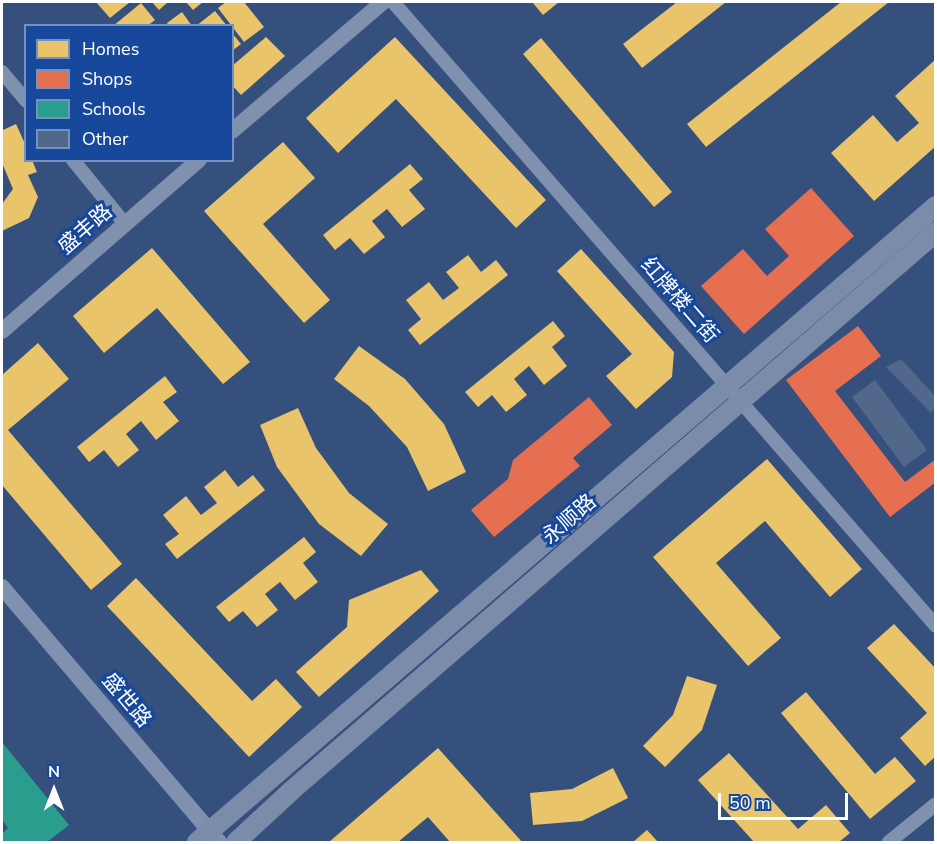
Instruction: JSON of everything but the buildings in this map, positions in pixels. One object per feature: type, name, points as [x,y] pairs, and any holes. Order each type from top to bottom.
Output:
[{"type":"main road","points":[[208,839],[936,206]]},
{"type":"main road","name":"永顺路","points":[[236,843],[291,791],[936,232]]},
{"type":"street","points":[[234,129],[383,2]]},
{"type":"street","name":"红牌楼二街","points":[[393,2],[936,626]]},
{"type":"street","points":[[2,72],[24,99]]},
{"type":"street","points":[[75,162],[125,224]]},
{"type":"street","name":"盛丰路","points":[[2,331],[197,162]]},
{"type":"street","name":"盛世路","points":[[2,587],[208,839]]},
{"type":"street","points":[[889,843],[936,804]]}]
